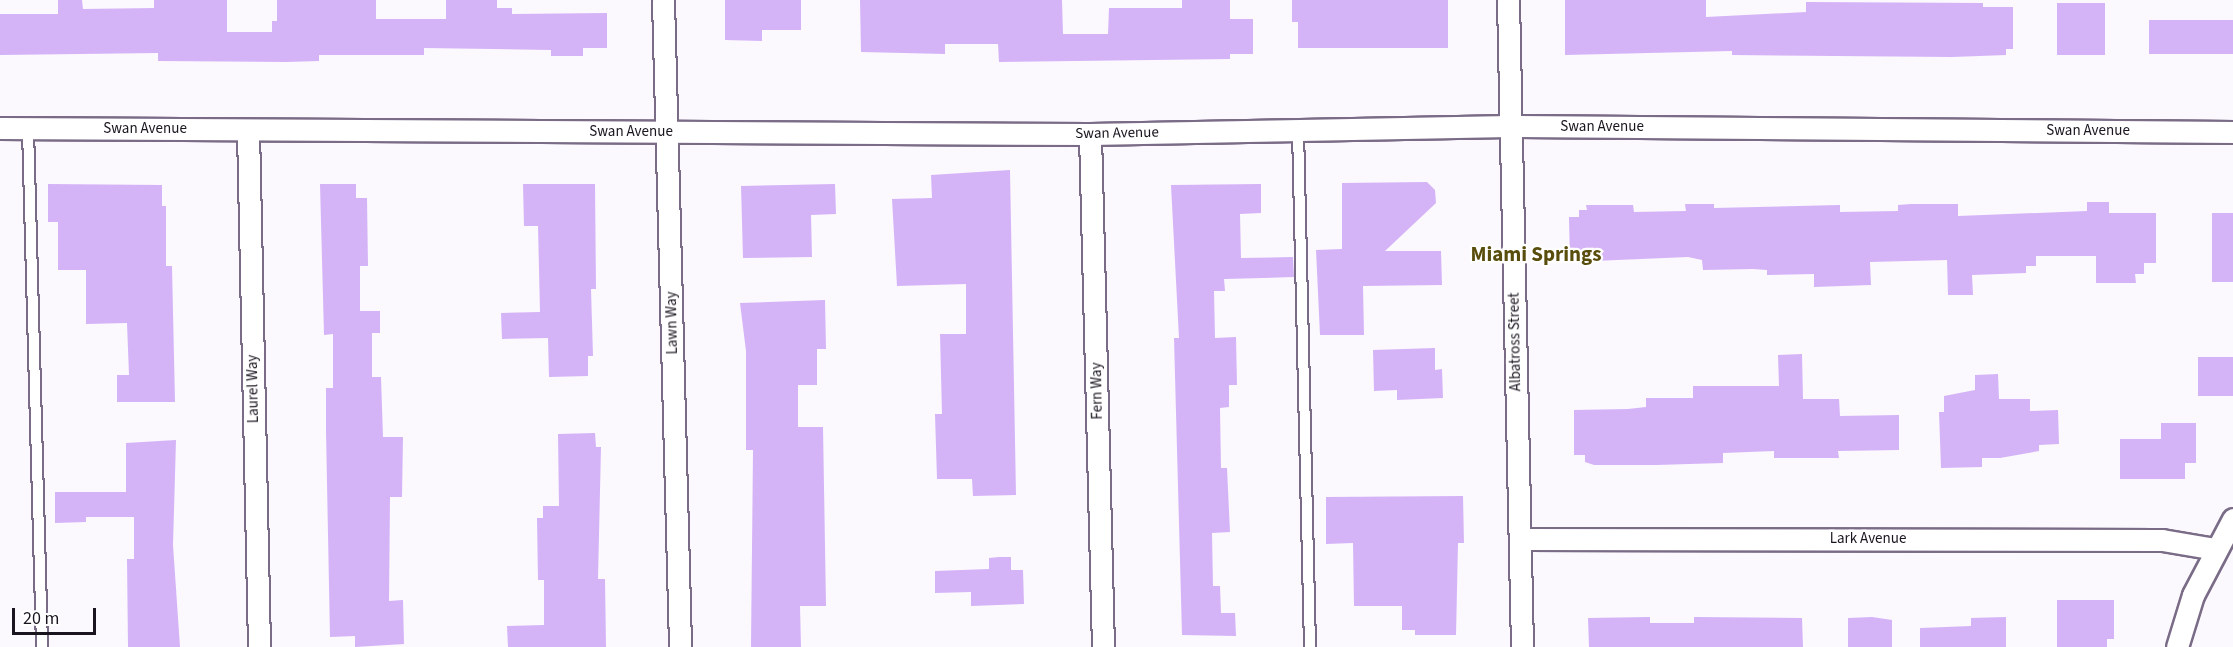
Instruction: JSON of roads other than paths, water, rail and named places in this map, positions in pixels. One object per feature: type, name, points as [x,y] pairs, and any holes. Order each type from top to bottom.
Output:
[{"type":"street","name":"Lawn Way","points":[[663,0],[680,647]]},
{"type":"street","name":"Albatross Street","points":[[1508,0],[1522,647]]},
{"type":"street","name":"Swan Avenue","points":[[0,129],[1090,134],[1509,126],[2233,132]]},
{"type":"street","name":"Laurel Way","points":[[248,130],[259,647]]},
{"type":"street","name":"Fern Way","points":[[1090,134],[1103,647]]},
{"type":"street","points":[[2177,647],[2193,595],[2215,549],[2233,519]]},
{"type":"street","name":"Lark Avenue","points":[[1520,538],[2162,540],[2215,549]]},
{"type":"lane","points":[[28,129],[42,647]]},
{"type":"lane","points":[[1298,130],[1310,647]]},
{"type":"district","name":"Miami Springs","points":[[1536,254]]}]
